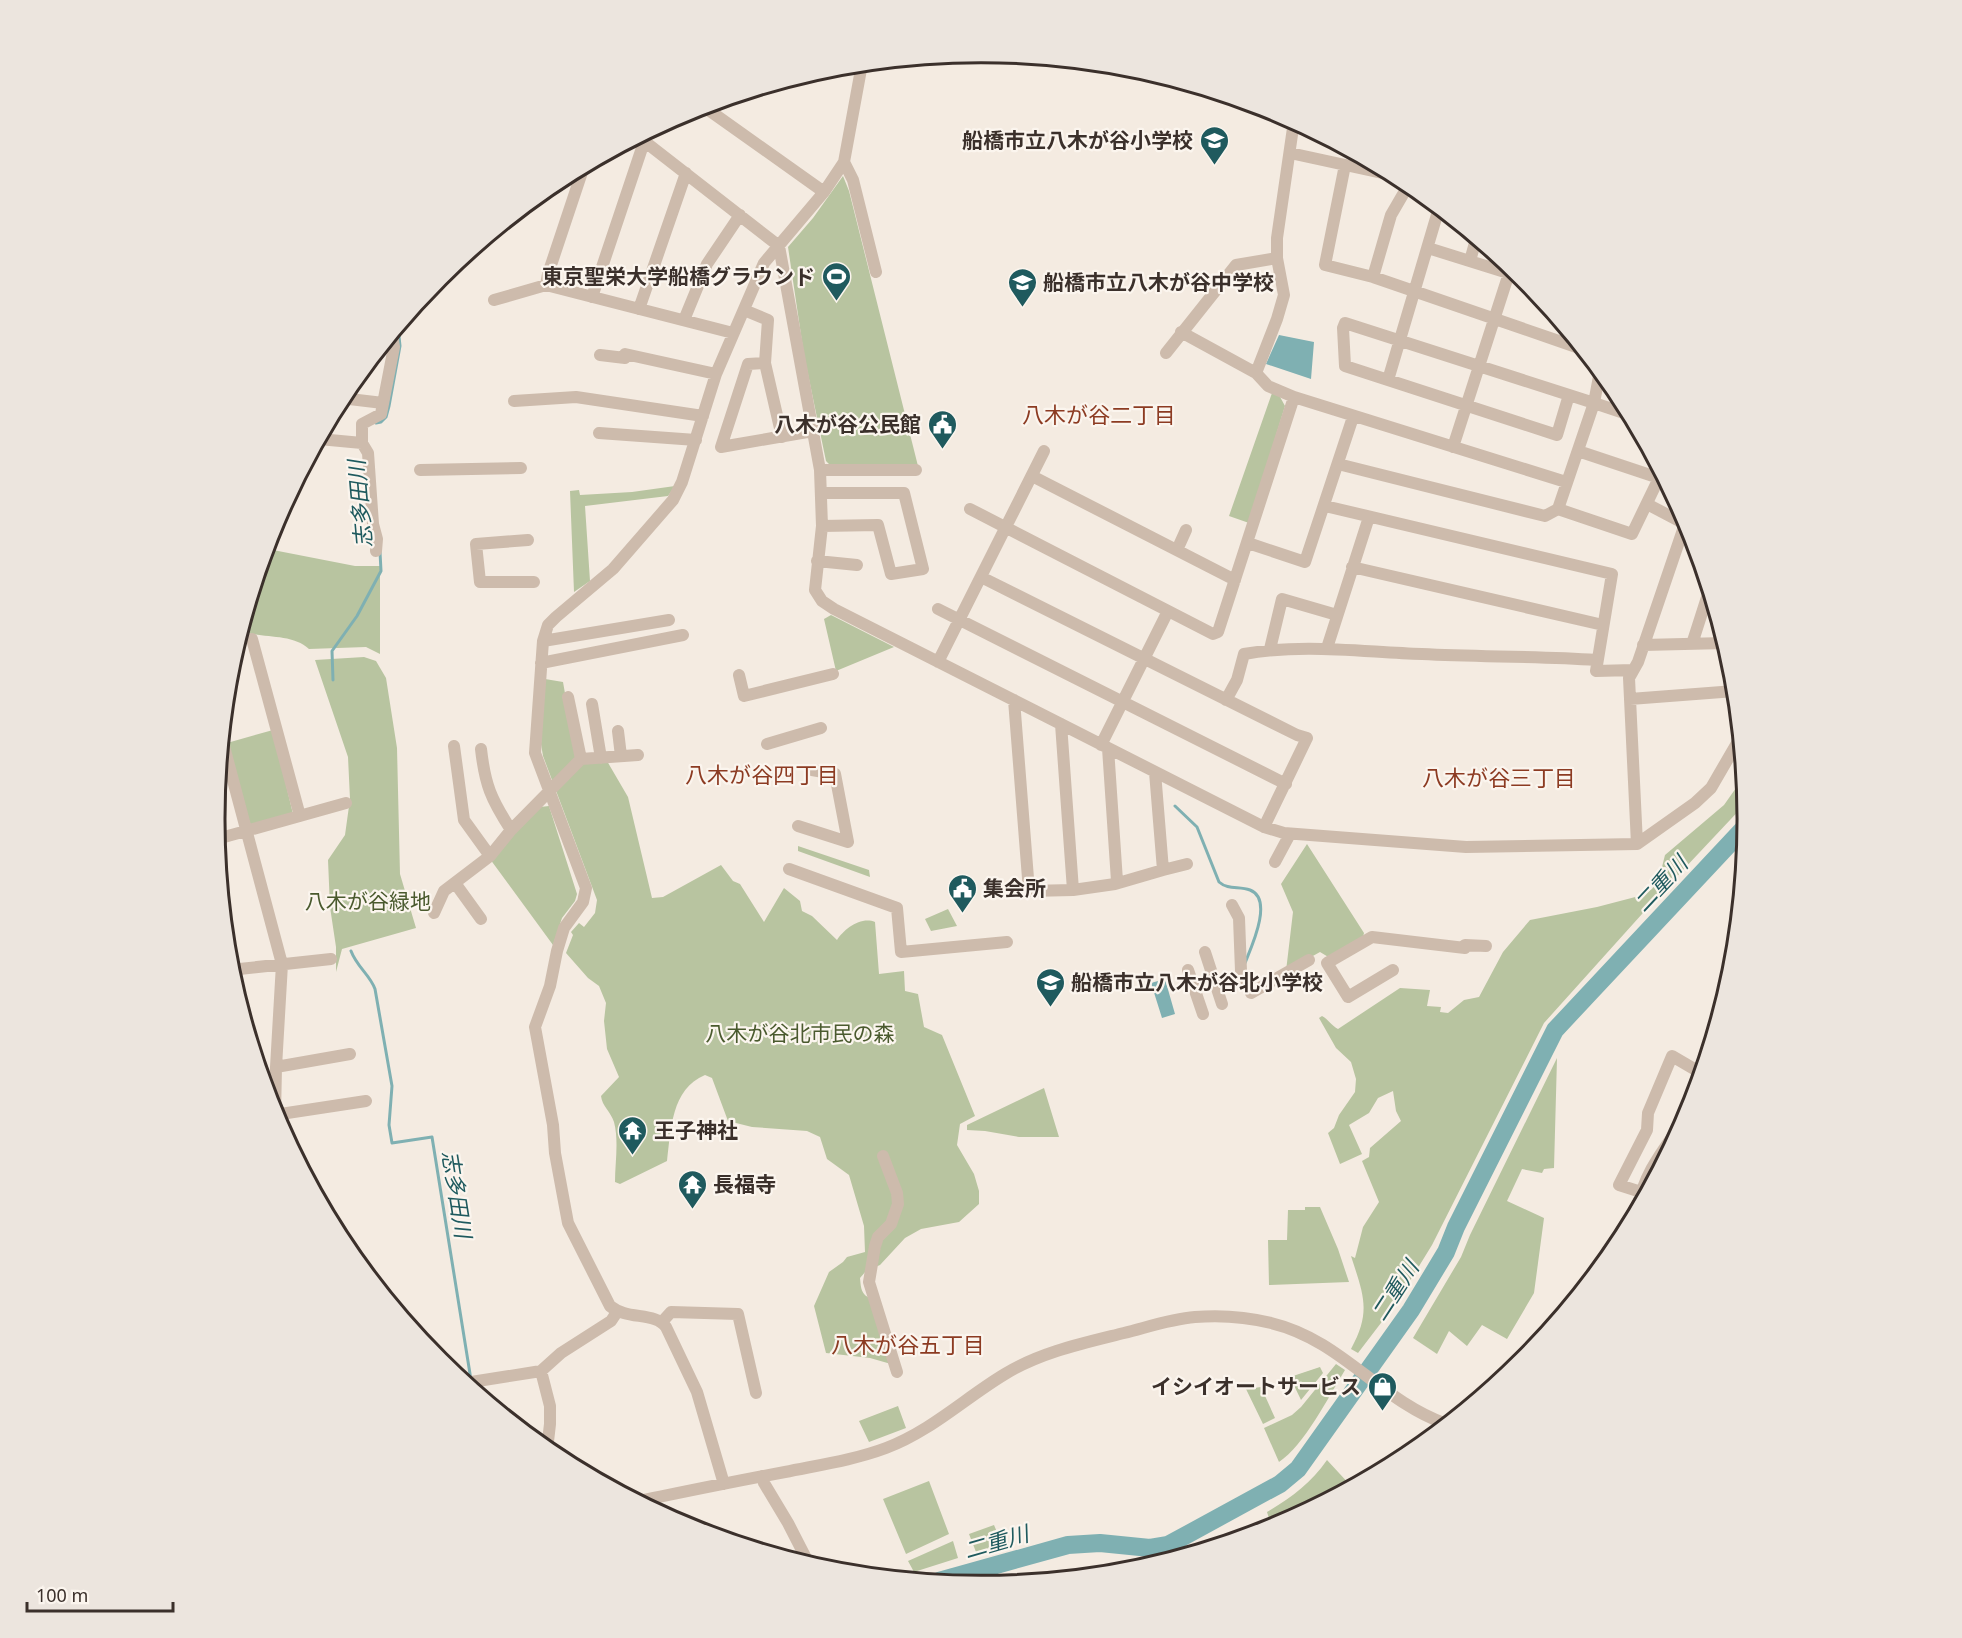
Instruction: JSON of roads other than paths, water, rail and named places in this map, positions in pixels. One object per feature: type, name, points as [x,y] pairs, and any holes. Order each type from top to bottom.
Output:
[{"type":"street","points":[[723,1480],[697,1392],[662,1322],[617,1312],[610,1306],[568,1223],[535,1027],[550,986],[564,928],[586,896],[586,888],[535,753],[543,641],[548,625],[613,569],[669,505],[682,482],[716,374],[764,263],[824,192],[844,162],[860,73]]},
{"type":"street","points":[[713,113],[824,192]]},
{"type":"street","points":[[1256,373],[1282,306],[1284,295],[1277,258],[1277,238],[1293,131]]},
{"type":"street","points":[[649,140],[686,173],[779,246],[820,470],[822,526],[815,590],[822,601],[1274,832],[1466,847],[1637,844],[1695,803],[1711,788],[1733,749]]},
{"type":"street","points":[[592,297],[644,142]]},
{"type":"street","points":[[1290,153],[1369,170]]},
{"type":"street","points":[[844,162],[853,180],[876,272]]},
{"type":"street","points":[[1345,165],[1325,265],[1373,277],[1568,344]]},
{"type":"street","points":[[639,309],[686,173]]},
{"type":"street","points":[[546,285],[580,178]]},
{"type":"street","points":[[1373,277],[1391,214],[1404,192]]},
{"type":"street","points":[[684,320],[707,264],[740,215]]},
{"type":"street","points":[[1388,380],[1437,216]]},
{"type":"street","points":[[1470,261],[1474,247]]},
{"type":"street","points":[[1428,248],[1498,268]]},
{"type":"street","points":[[1166,353],[1236,265],[1277,258]]},
{"type":"street","points":[[1452,447],[1508,277]]},
{"type":"street","points":[[494,300],[546,285],[733,333]]},
{"type":"street","points":[[744,310],[768,320],[765,363],[782,437]]},
{"type":"street","points":[[1569,395],[1557,435],[1345,366],[1343,328],[1345,322],[1401,341],[1594,403],[1617,411]]},
{"type":"street","points":[[1181,332],[1256,373],[1268,386],[1294,397],[1566,482]]},
{"type":"street","points":[[375,551],[377,538],[373,524],[368,453],[362,443],[362,424],[381,414],[394,344]]},
{"type":"street","points":[[600,355],[625,358],[625,354],[716,374]]},
{"type":"street","points":[[765,363],[748,364],[721,447],[813,431]]},
{"type":"street","points":[[1338,464],[1545,516],[1558,509],[1594,403],[1598,382]]},
{"type":"street","points":[[514,401],[576,397],[703,416]]},
{"type":"street","points":[[970,509],[1213,634],[1218,632],[1294,397]]},
{"type":"street","points":[[352,399],[383,403]]},
{"type":"street","points":[[1248,543],[1305,562],[1353,417]]},
{"type":"street","points":[[599,433],[696,440]]},
{"type":"street","points":[[327,440],[362,443]]},
{"type":"street","points":[[938,662],[1044,451]]},
{"type":"street","points":[[1578,451],[1655,477]]},
{"type":"street","points":[[420,471],[522,468]]},
{"type":"street","points":[[820,470],[916,470]]},
{"type":"street","points":[[1032,477],[1235,580]]},
{"type":"street","points":[[1558,509],[1632,534],[1657,482]]},
{"type":"street","points":[[822,493],[904,493],[923,569],[891,574],[878,525],[822,526]]},
{"type":"street","points":[[1647,504],[1673,516]]},
{"type":"street","points":[[1325,506],[1612,574],[1596,671],[1633,670]]},
{"type":"street","points":[[1327,648],[1369,517]]},
{"type":"street","points":[[1177,550],[1186,530]]},
{"type":"street","points":[[1637,844],[1629,678],[1643,645],[1681,534]]},
{"type":"street","points":[[528,540],[476,544],[480,582],[534,582]]},
{"type":"street","points":[[817,561],[856,565]]},
{"type":"street","points":[[1353,567],[1603,625]]},
{"type":"street","points":[[981,577],[1307,738],[1264,828]]},
{"type":"street","points":[[1270,649],[1282,599],[1337,615]]},
{"type":"street","points":[[1692,644],[1705,603]]},
{"type":"street","points":[[938,609],[1286,784]]},
{"type":"street","points":[[1116,884],[1105,746],[1123,702],[1168,611]]},
{"type":"street","points":[[543,641],[669,620]]},
{"type":"street","points":[[541,663],[683,635]]},
{"type":"street","points":[[252,639],[300,816]]},
{"type":"street","points":[[1643,645],[1716,643]]},
{"type":"street","points":[[1226,699],[1236,680],[1244,654],[1270,649],[1327,648],[1452,656],[1596,660]]},
{"type":"street","points":[[739,675],[744,696],[833,674]]},
{"type":"street","points":[[1630,699],[1726,692]]},
{"type":"street","points":[[568,697],[581,759]]},
{"type":"street","points":[[1014,700],[1029,891],[1072,890],[1116,884],[1187,864]]},
{"type":"street","points":[[592,704],[601,758]]},
{"type":"street","points":[[1061,724],[1072,890]]},
{"type":"street","points":[[768,744],[821,728]]},
{"type":"street","points":[[618,731],[621,756]]},
{"type":"street","points":[[454,746],[464,820],[490,856]]},
{"type":"street","points":[[481,749],[484,778],[494,802],[511,830]]},
{"type":"street","points":[[434,913],[441,896],[490,856],[511,830],[581,759],[638,755]]},
{"type":"street","points":[[228,760],[282,964],[276,1089]]},
{"type":"street","points":[[798,826],[848,842],[835,774],[812,770]]},
{"type":"street","points":[[1155,772],[1163,870]]},
{"type":"street","points":[[226,837],[346,803]]},
{"type":"street","points":[[1275,862],[1290,834]]},
{"type":"street","points":[[789,869],[897,908],[901,952],[1007,942]]},
{"type":"street","points":[[455,883],[481,919]]},
{"type":"street","points":[[1232,905],[1239,918],[1241,971],[1251,993],[1310,960]]},
{"type":"street","points":[[1393,970],[1348,998],[1327,963],[1372,937],[1465,947],[1486,946]]},
{"type":"street","points":[[1204,952],[1222,1004]]},
{"type":"street","points":[[241,969],[331,959]]},
{"type":"street","points":[[1188,970],[1203,1014]]},
{"type":"street","points":[[276,1067],[350,1054]]},
{"type":"street","points":[[1639,1191],[1619,1185],[1647,1130],[1648,1113],[1672,1056],[1694,1069]]},
{"type":"street","points":[[285,1113],[366,1101]]},
{"type":"street","points":[[883,1156],[897,1193],[897,1204],[891,1224],[878,1237],[869,1282],[897,1372]]},
{"type":"street","points":[[476,1381],[542,1371],[561,1353],[611,1321],[617,1312]]},
{"type":"street","points":[[662,1322],[671,1312],[738,1314],[756,1393]]},
{"type":"street","points":[[650,1498],[723,1480],[762,1476],[849,1459],[890,1446],[937,1421],[972,1394],[1024,1364],[1090,1342],[1194,1317],[1230,1317],[1280,1325],[1305,1334],[1326,1345],[1396,1399],[1420,1414],[1438,1421]]},
{"type":"street","points":[[542,1371],[550,1406],[548,1439]]},
{"type":"street","points":[[762,1476],[803,1553]]},
{"type":"water","points":[[1279,335],[1314,342],[1311,379],[1266,364]]},
{"type":"water","points":[[1165,979],[1175,1014],[1162,1018],[1151,983]]},
{"type":"waterway","name":"志多田川","points":[[376,423],[386,417],[389,406],[400,346],[399,338]]},
{"type":"waterway","name":"志多田川","points":[[333,680],[332,651],[357,616],[381,571],[380,552]]},
{"type":"waterway","points":[[1175,806],[1197,827],[1219,882],[1226,886],[1250,890],[1257,895],[1261,913],[1256,936],[1245,963]]},
{"type":"waterway","name":"二重川","points":[[963,1574],[1068,1545],[1100,1543],[1150,1548],[1168,1545],[1280,1484],[1298,1469],[1411,1310],[1446,1252],[1456,1227],[1555,1030],[1736,836]]},
{"type":"waterway","name":"志多田川","points":[[351,951],[375,989],[392,1086],[389,1125],[392,1143],[432,1137],[470,1376]]},
{"type":"waterway","points":[[1349,1381],[1358,1386]]},
{"type":"place","name":"船橋市立八木が谷小学校","points":[[1214,166]]},
{"type":"place","name":"東京聖栄大学船橋グラウンド","points":[[836,302]]},
{"type":"place","name":"船橋市立八木が谷中学校","points":[[1022,308]]},
{"type":"place","name":"八木が谷公民館","points":[[942,450]]},
{"type":"place","name":"集会所","points":[[962,914]]},
{"type":"place","name":"船橋市立八木が谷北小学校","points":[[1050,1008]]},
{"type":"place","name":"王子神社","points":[[633,1156]]},
{"type":"place","name":"長福寺","points":[[692,1210]]},
{"type":"place","name":"イシイオートサービス","points":[[1382,1412]]},
{"type":"district","name":"八木が谷二丁目","points":[[1099,414]]},
{"type":"district","name":"八木が谷四丁目","points":[[762,774]]},
{"type":"district","name":"八木が谷三丁目","points":[[1499,777]]},
{"type":"district","name":"八木が谷五丁目","points":[[908,1344]]},
{"type":"park label","name":"八木が谷緑地","points":[[368,901]]},
{"type":"park label","name":"八木が谷北市民の森","points":[[800,1033]]}]
